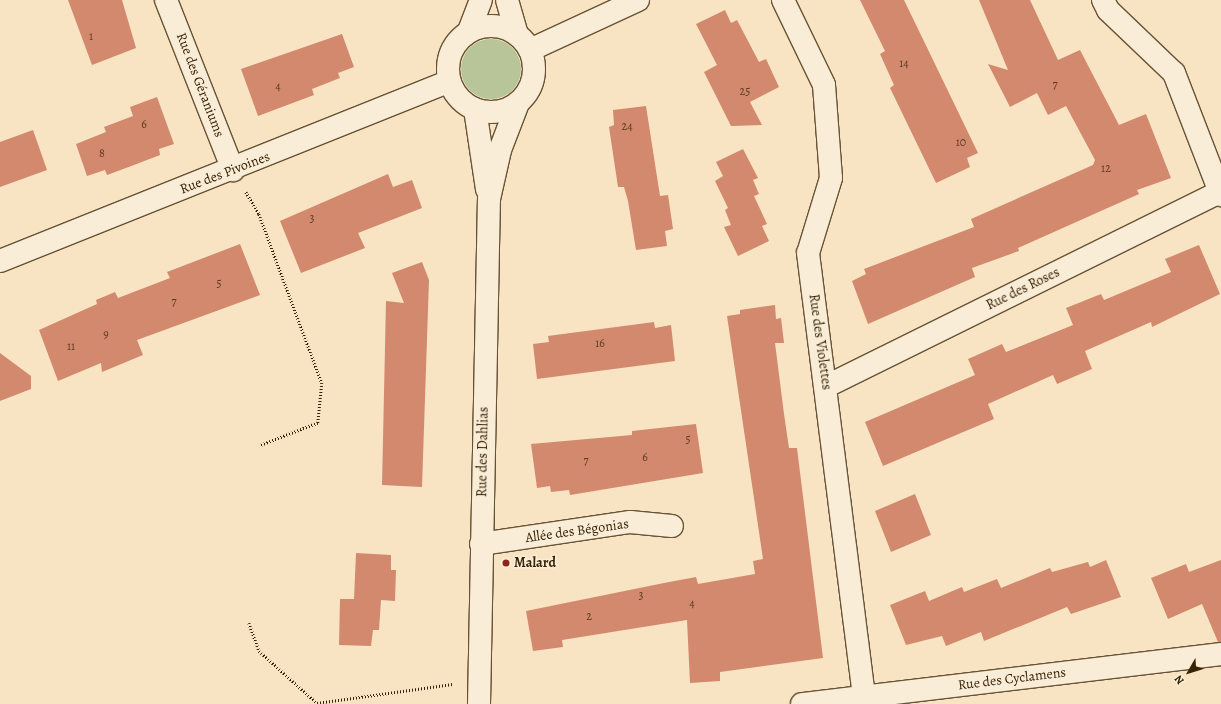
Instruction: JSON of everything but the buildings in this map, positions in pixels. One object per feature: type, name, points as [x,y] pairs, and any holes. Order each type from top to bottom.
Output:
[{"type":"street","name":"Rue des Géraniums","points":[[166,0],[233,170]]},
{"type":"street","points":[[481,0],[469,32],[451,53],[449,81],[455,92],[475,109],[502,111],[518,103],[533,80],[530,50],[517,34],[507,0]]},
{"type":"street","points":[[530,50],[638,0]]},
{"type":"street","name":"Rue des Violettes","points":[[783,0],[824,85],[831,178],[808,254],[827,386],[864,696]]},
{"type":"street","points":[[1103,0],[1108,10],[1174,73],[1220,193]]},
{"type":"street","points":[[469,32],[492,26],[517,34]]},
{"type":"street","name":"Rue des Pivoines","points":[[0,261],[233,170],[449,81]]},
{"type":"street","name":"Rue des Dahlias","points":[[489,199],[500,150],[518,103]]},
{"type":"street","name":"Rue des Dahlias","points":[[475,109],[489,199],[479,704]]},
{"type":"street","name":"Rue des Roses","points":[[827,386],[1220,193]]},
{"type":"street","name":"Allée des Bégonias","points":[[482,544],[630,522],[672,526]]},
{"type":"street","name":"Rue des Cyclamens","points":[[802,704],[1221,654]]},
{"type":"path","points":[[233,170],[259,214],[322,383],[318,423],[259,446]]},
{"type":"path","points":[[249,624],[259,651],[317,703],[479,681]]},
{"type":"green space","points":[[491,39],[507,44],[512,48],[516,53],[521,69],[516,85],[512,90],[507,94],[491,99],[475,94],[470,90],[466,85],[461,69],[466,53],[470,48],[475,44]]},
{"type":"place","name":"Malard","points":[[506,563]]}]
